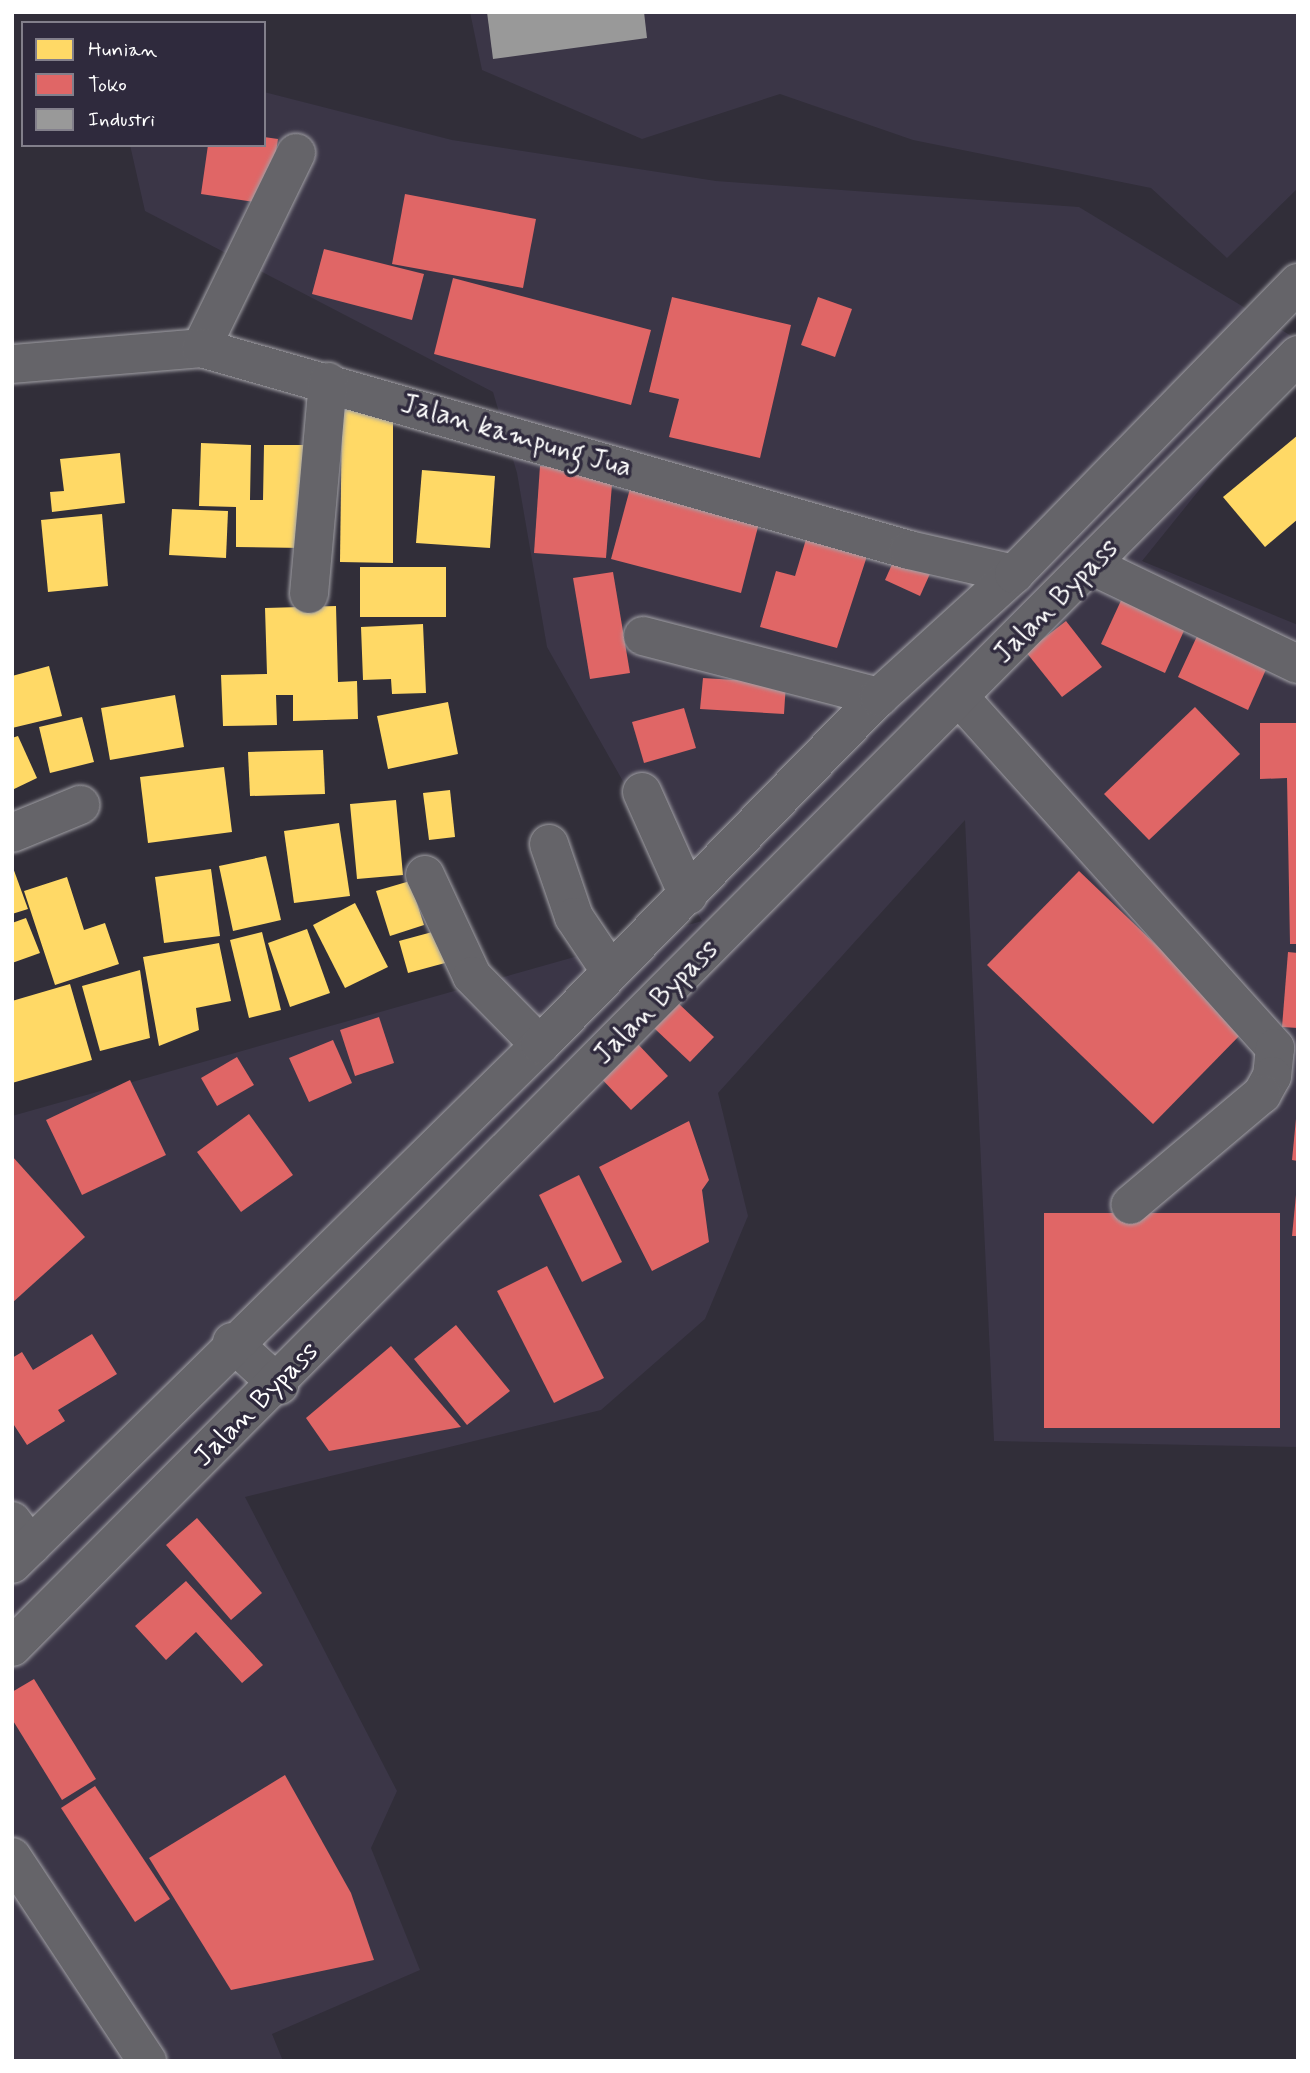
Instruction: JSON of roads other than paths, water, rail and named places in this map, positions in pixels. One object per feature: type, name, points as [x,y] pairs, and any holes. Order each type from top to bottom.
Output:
[{"type":"main road","points":[[201,348],[296,153]]},
{"type":"main road","name":"Jalan Bypass","points":[[18,1544],[540,1045],[879,697],[1014,574],[1298,283]]},
{"type":"main road","name":"Jalan kampung Jua","points":[[12,364],[201,348],[328,382],[909,550],[1014,574]]},
{"type":"main road","name":"Jalan Bypass","points":[[12,1647],[279,1385],[1093,566],[1298,355]]},
{"type":"main road","points":[[309,594],[328,382]]},
{"type":"main road","points":[[1093,566],[1298,664]]},
{"type":"main road","points":[[643,636],[879,697]]},
{"type":"main road","points":[[960,698],[1275,1048],[1272,1076],[1262,1094],[1130,1205]]},
{"type":"main road","points":[[642,792],[688,895]]},
{"type":"main road","points":[[12,832],[80,805]]},
{"type":"main road","points":[[549,844],[574,917],[611,972]]},
{"type":"main road","points":[[425,875],[472,976],[540,1045]]},
{"type":"main road","points":[[232,1342],[279,1385]]},
{"type":"main road","points":[[12,1857],[147,2061]]}]
